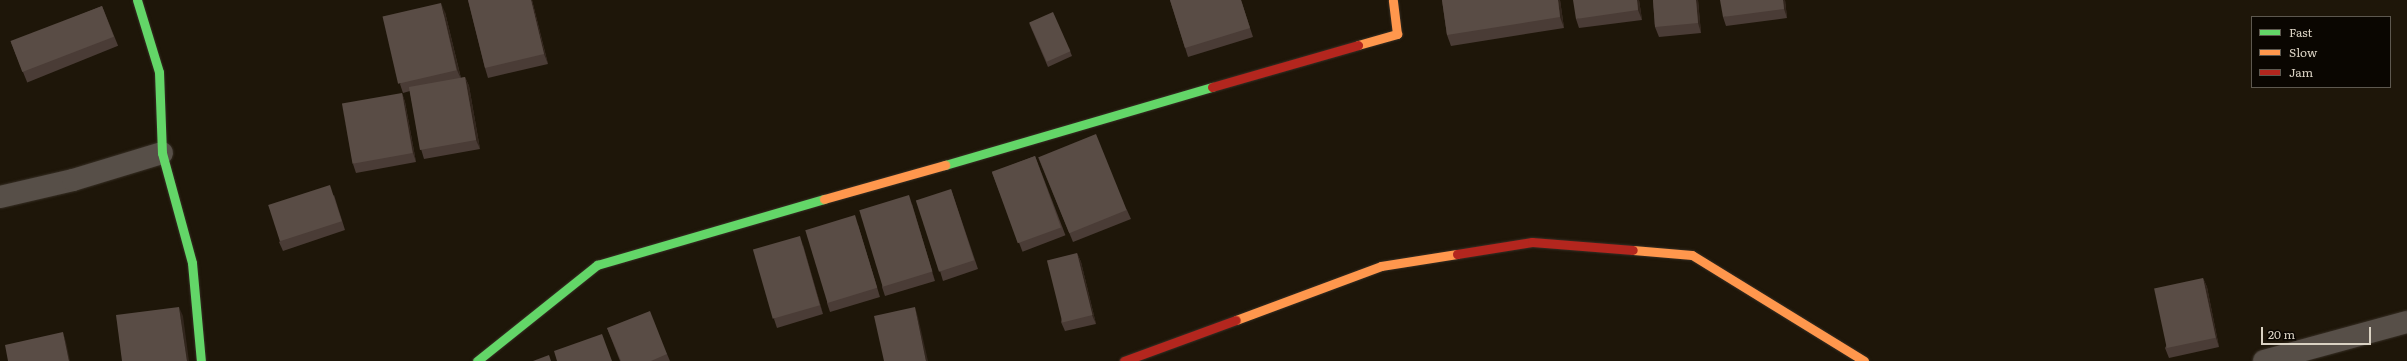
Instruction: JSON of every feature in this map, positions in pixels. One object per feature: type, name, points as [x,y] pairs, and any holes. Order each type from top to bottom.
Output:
[{"type":"street","points":[[136,0],[158,72],[162,153],[192,263],[201,361]]},
{"type":"street","points":[[477,361],[598,265],[1397,34],[1393,0]]},
{"type":"street","points":[[0,196],[73,180],[162,153]]},
{"type":"street","points":[[1124,361],[1381,266],[1532,242],[1692,255],[1864,361]]},
{"type":"street","points":[[2273,360],[2407,322]]},
{"type":"building","points":[[468,0],[531,0],[544,54],[485,68]]},
{"type":"building","points":[[1170,0],[1241,0],[1250,28],[1185,48]]},
{"type":"building","points":[[1442,0],[1558,0],[1560,17],[1447,35]]},
{"type":"building","points":[[1573,0],[1637,0],[1638,10],[1576,19]]},
{"type":"building","points":[[1653,0],[1696,0],[1698,23],[1655,27]]},
{"type":"building","points":[[1720,0],[1783,0],[1784,9],[1723,17]]},
{"type":"building","points":[[441,3],[457,70],[398,84],[383,16]]},
{"type":"building","points":[[102,6],[114,37],[22,72],[11,41]]},
{"type":"building","points":[[1053,12],[1070,51],[1047,62],[1029,23]]},
{"type":"building","points":[[465,77],[476,140],[420,150],[409,87]]},
{"type":"building","points":[[402,93],[413,153],[353,164],[342,104]]},
{"type":"building","points":[[1096,134],[1127,210],[1069,233],[1039,157]]},
{"type":"building","points":[[1035,156],[1061,227],[1018,243],[992,172]]},
{"type":"building","points":[[330,185],[342,221],[280,241],[268,205]]},
{"type":"building","points":[[951,189],[974,260],[939,272],[916,200]]},
{"type":"building","points":[[909,195],[932,272],[883,287],[859,210]]},
{"type":"building","points":[[855,215],[877,288],[827,303],[805,230]]},
{"type":"building","points":[[800,236],[820,305],[773,319],[753,250]]},
{"type":"building","points":[[1077,253],[1092,315],[1062,323],[1047,260]]},
{"type":"building","points":[[2203,278],[2216,338],[2167,348],[2154,288]]},
{"type":"building","points":[[179,307],[187,361],[122,361],[116,315]]},
{"type":"building","points":[[915,307],[926,361],[884,361],[874,316]]},
{"type":"building","points":[[650,311],[667,354],[651,361],[621,361],[607,328]]},
{"type":"building","points":[[63,332],[69,361],[8,361],[5,345]]},
{"type":"building","points":[[602,334],[612,361],[557,361],[554,351]]},
{"type":"building","points":[[549,355],[551,361],[533,361]]},
{"type":"traffic: fast","points":[[137,0],[159,72],[162,153],[192,263],[201,361]]},
{"type":"traffic: fast","points":[[945,165],[1212,87]]},
{"type":"traffic: fast","points":[[477,361],[597,265],[824,199]]},
{"type":"traffic: slow","points":[[1358,45],[1397,34],[1393,0]]},
{"type":"traffic: slow","points":[[824,199],[945,165]]},
{"type":"traffic: slow","points":[[1633,250],[1692,255],[1864,361]]},
{"type":"traffic: slow","points":[[1236,320],[1381,266],[1457,254]]},
{"type":"traffic: jam","points":[[1212,87],[1358,45]]},
{"type":"traffic: jam","points":[[1457,254],[1532,242],[1633,250]]},
{"type":"traffic: jam","points":[[1124,361],[1236,320]]}]
